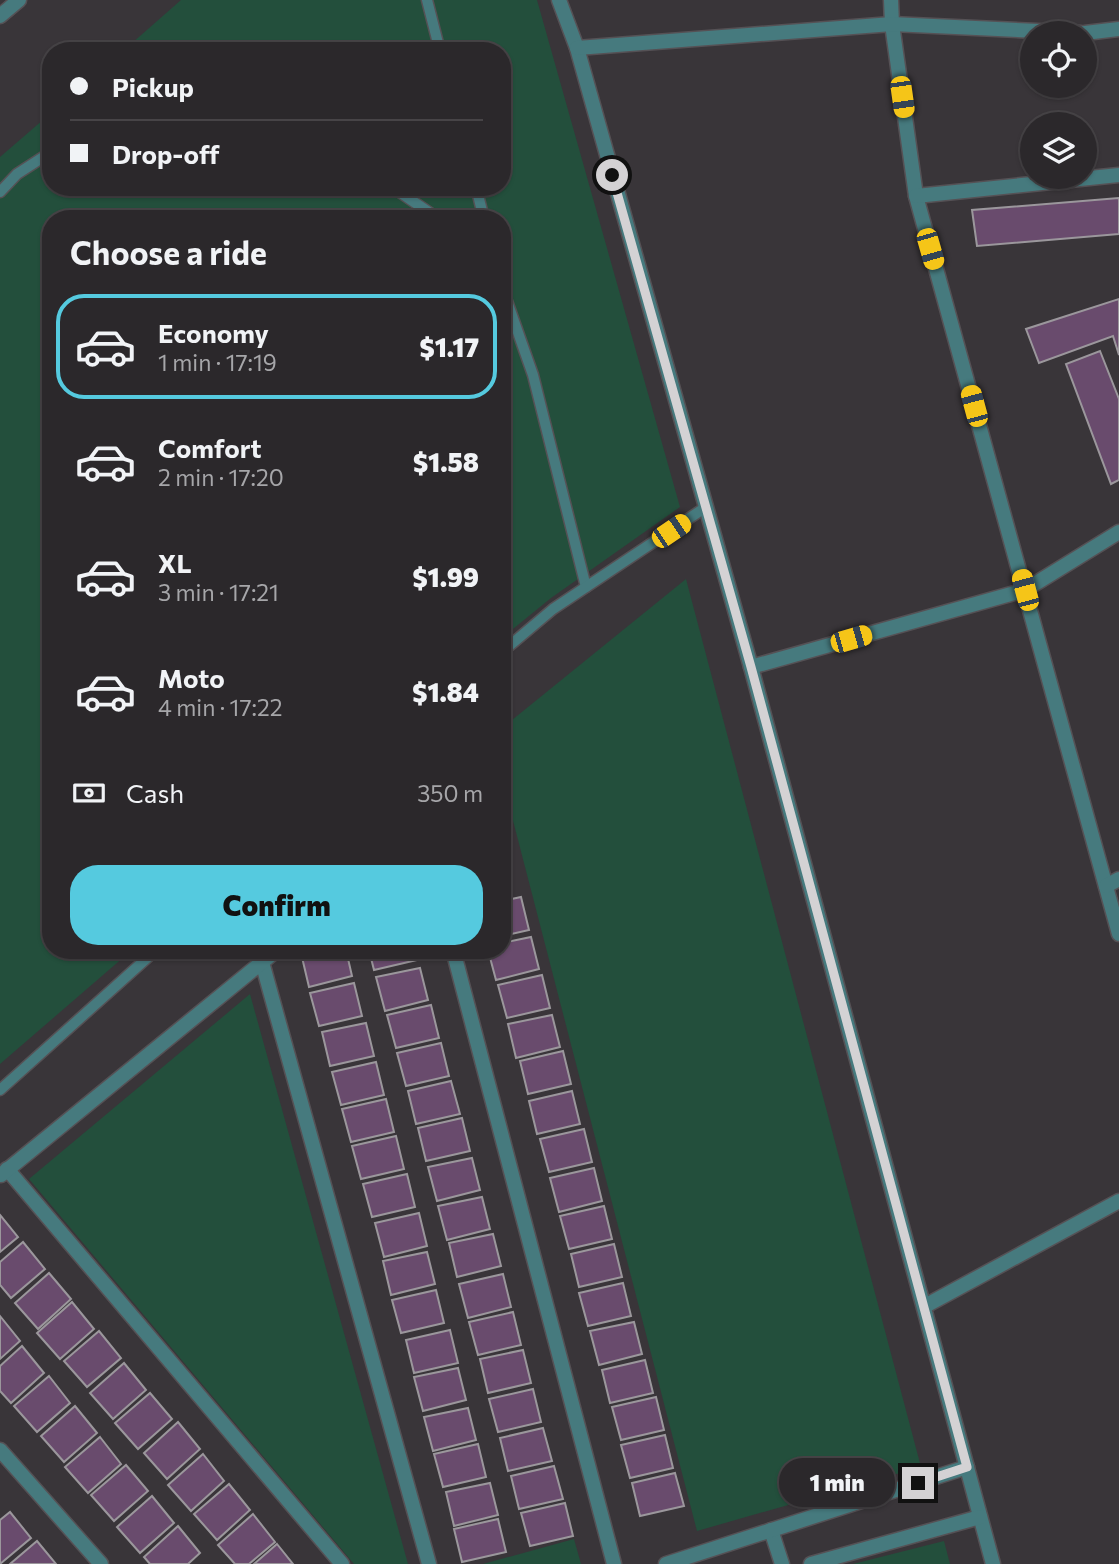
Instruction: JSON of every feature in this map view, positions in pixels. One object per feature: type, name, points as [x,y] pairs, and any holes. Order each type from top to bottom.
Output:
[{"type":"street","points":[[0,16],[19,0]]},
{"type":"street","points":[[559,0],[577,48],[751,667],[993,1564]]},
{"type":"street","points":[[891,0],[916,196],[1025,590],[1113,882],[1119,934]]},
{"type":"street","points":[[577,48],[892,23],[1020,30]]},
{"type":"street","points":[[1097,31],[1119,29]]},
{"type":"street","points":[[916,196],[1119,175]]},
{"type":"street","points":[[751,667],[1025,590],[1119,533]]},
{"type":"street","points":[[266,959],[3,1172],[342,1564]]},
{"type":"street","points":[[455,959],[614,1564]]},
{"type":"street","points":[[262,962],[429,1564]]},
{"type":"street","points":[[925,1306],[1119,1201]]},
{"type":"street","points":[[0,1450],[101,1564]]},
{"type":"street","points":[[666,1564],[702,1558],[771,1530],[967,1467]]},
{"type":"street","points":[[811,1564],[980,1517]]},
{"type":"street","points":[[771,1530],[782,1564]]},
{"type":"lane","points":[[427,0],[438,42]]},
{"type":"lane","points":[[0,192],[17,174],[42,158]]},
{"type":"lane","points":[[405,196],[426,210]]},
{"type":"lane","points":[[511,313],[533,375],[586,587]]},
{"type":"lane","points":[[511,644],[553,609],[706,507]]},
{"type":"lane","points":[[0,1090],[146,959]]},
{"type":"green space","points":[[181,0],[537,0],[680,507],[551,598],[511,631],[511,210],[42,210],[42,959],[122,959],[0,1064],[0,157],[42,121],[42,196],[511,196],[511,42],[133,42]]},
{"type":"green space","points":[[686,579],[921,1467],[697,1531],[511,813],[511,721]]},
{"type":"green space","points":[[250,994],[408,1564],[354,1564],[29,1179]]},
{"type":"green space","points":[[574,1539],[581,1564],[483,1564]]},
{"type":"green space","points":[[944,1541],[950,1564],[853,1564]]},
{"type":"building","points":[[1119,198],[1119,234],[977,246],[972,210]]},
{"type":"building","points":[[1119,299],[1119,355],[1113,336],[1039,363],[1026,329]]},
{"type":"building","points":[[1100,351],[1119,399],[1119,480],[1111,484],[1066,364]]},
{"type":"building","points":[[521,897],[529,930],[511,934],[511,899]]},
{"type":"building","points":[[531,937],[539,969],[496,980],[490,959],[511,959],[511,941]]},
{"type":"building","points":[[302,959],[348,959],[352,976],[309,987]]},
{"type":"building","points":[[371,959],[417,959],[417,960],[374,970]]},
{"type":"building","points":[[420,968],[428,1000],[385,1011],[376,977]]},
{"type":"building","points":[[542,975],[550,1008],[507,1018],[498,985]]},
{"type":"building","points":[[354,983],[362,1016],[319,1026],[310,993]]},
{"type":"building","points":[[431,1005],[439,1038],[396,1048],[387,1015]]},
{"type":"building","points":[[552,1015],[560,1047],[516,1058],[508,1024]]},
{"type":"building","points":[[366,1023],[374,1056],[330,1066],[322,1032]]},
{"type":"building","points":[[441,1043],[449,1076],[406,1086],[397,1053]]},
{"type":"building","points":[[563,1051],[571,1084],[528,1094],[520,1061]]},
{"type":"building","points":[[376,1062],[384,1095],[341,1105],[332,1072]]},
{"type":"building","points":[[451,1081],[460,1114],[416,1124],[408,1091]]},
{"type":"building","points":[[572,1091],[580,1124],[537,1134],[529,1101]]},
{"type":"building","points":[[386,1099],[394,1132],[351,1142],[342,1109]]},
{"type":"building","points":[[462,1118],[470,1151],[426,1161],[418,1128]]},
{"type":"building","points":[[584,1129],[592,1162],[549,1172],[540,1139]]},
{"type":"building","points":[[396,1136],[404,1169],[361,1179],[352,1146]]},
{"type":"building","points":[[472,1158],[480,1190],[437,1201],[428,1167]]},
{"type":"building","points":[[594,1168],[602,1201],[559,1212],[550,1178]]},
{"type":"building","points":[[407,1174],[415,1207],[372,1217],[363,1184]]},
{"type":"building","points":[[482,1197],[490,1229],[447,1240],[438,1206]]},
{"type":"building","points":[[604,1206],[612,1239],[569,1249],[560,1216]]},
{"type":"building","points":[[419,1213],[427,1246],[384,1257],[375,1223]]},
{"type":"building","points":[[0,1215],[18,1237],[0,1252]]},
{"type":"building","points":[[493,1234],[501,1266],[457,1277],[449,1243]]},
{"type":"building","points":[[23,1242],[45,1269],[11,1298],[0,1285],[0,1262]]},
{"type":"building","points":[[614,1244],[622,1277],[579,1287],[571,1254]]},
{"type":"building","points":[[427,1252],[435,1284],[391,1295],[383,1261]]},
{"type":"building","points":[[49,1273],[71,1299],[38,1329],[15,1303]]},
{"type":"building","points":[[503,1274],[511,1307],[468,1318],[459,1284]]},
{"type":"building","points":[[623,1283],[631,1316],[588,1326],[579,1293]]},
{"type":"building","points":[[436,1290],[444,1323],[401,1333],[392,1300]]},
{"type":"building","points":[[72,1302],[94,1329],[60,1359],[37,1333]]},
{"type":"building","points":[[513,1312],[521,1345],[478,1355],[469,1322]]},
{"type":"building","points":[[0,1316],[20,1341],[0,1359]]},
{"type":"building","points":[[634,1322],[642,1354],[599,1365],[590,1331]]},
{"type":"building","points":[[450,1330],[458,1363],[414,1373],[406,1340]]},
{"type":"building","points":[[99,1331],[121,1358],[87,1387],[64,1361]]},
{"type":"building","points":[[22,1346],[44,1373],[11,1403],[0,1391],[0,1366]]},
{"type":"building","points":[[523,1350],[531,1383],[488,1393],[480,1359]]},
{"type":"building","points":[[645,1360],[653,1393],[610,1403],[602,1370]]},
{"type":"building","points":[[124,1363],[146,1390],[113,1419],[90,1393]]},
{"type":"building","points":[[458,1368],[466,1400],[423,1411],[414,1377]]},
{"type":"building","points":[[49,1376],[70,1403],[37,1432],[14,1406]]},
{"type":"building","points":[[533,1389],[541,1422],[498,1432],[489,1399]]},
{"type":"building","points":[[150,1393],[172,1419],[138,1449],[115,1423]]},
{"type":"building","points":[[656,1397],[664,1430],[621,1440],[612,1407]]},
{"type":"building","points":[[75,1406],[97,1433],[64,1462],[41,1436]]},
{"type":"building","points":[[468,1408],[476,1440],[433,1451],[424,1417]]},
{"type":"building","points":[[178,1422],[200,1449],[167,1479],[144,1453]]},
{"type":"building","points":[[543,1428],[552,1461],[508,1471],[500,1438]]},
{"type":"building","points":[[665,1435],[673,1468],[630,1478],[621,1445]]},
{"type":"building","points":[[100,1437],[121,1464],[88,1493],[65,1467]]},
{"type":"building","points":[[478,1444],[486,1477],[443,1487],[434,1454]]},
{"type":"building","points":[[203,1454],[224,1481],[191,1511],[168,1485]]},
{"type":"building","points":[[126,1465],[148,1491],[114,1521],[91,1495]]},
{"type":"building","points":[[554,1466],[563,1499],[519,1509],[511,1476]]},
{"type":"building","points":[[675,1473],[684,1506],[640,1516],[632,1483]]},
{"type":"building","points":[[490,1483],[498,1515],[454,1526],[446,1492]]},
{"type":"building","points":[[229,1484],[250,1510],[217,1540],[194,1514]]},
{"type":"building","points":[[152,1496],[174,1523],[140,1553],[117,1527]]},
{"type":"building","points":[[565,1503],[573,1536],[530,1546],[521,1513]]},
{"type":"building","points":[[10,1512],[31,1538],[0,1564],[0,1520]]},
{"type":"building","points":[[253,1514],[275,1542],[249,1564],[235,1564],[218,1545]]},
{"type":"building","points":[[498,1519],[506,1552],[462,1562],[454,1529]]},
{"type":"building","points":[[178,1526],[200,1553],[188,1564],[150,1564],[144,1557]]},
{"type":"building","points":[[37,1541],[56,1564],[10,1564]]},
{"type":"building","points":[[277,1544],[293,1564],[254,1564]]},
{"type":"route","points":[[612,175],[751,667],[967,1467],[918,1483]]}]
